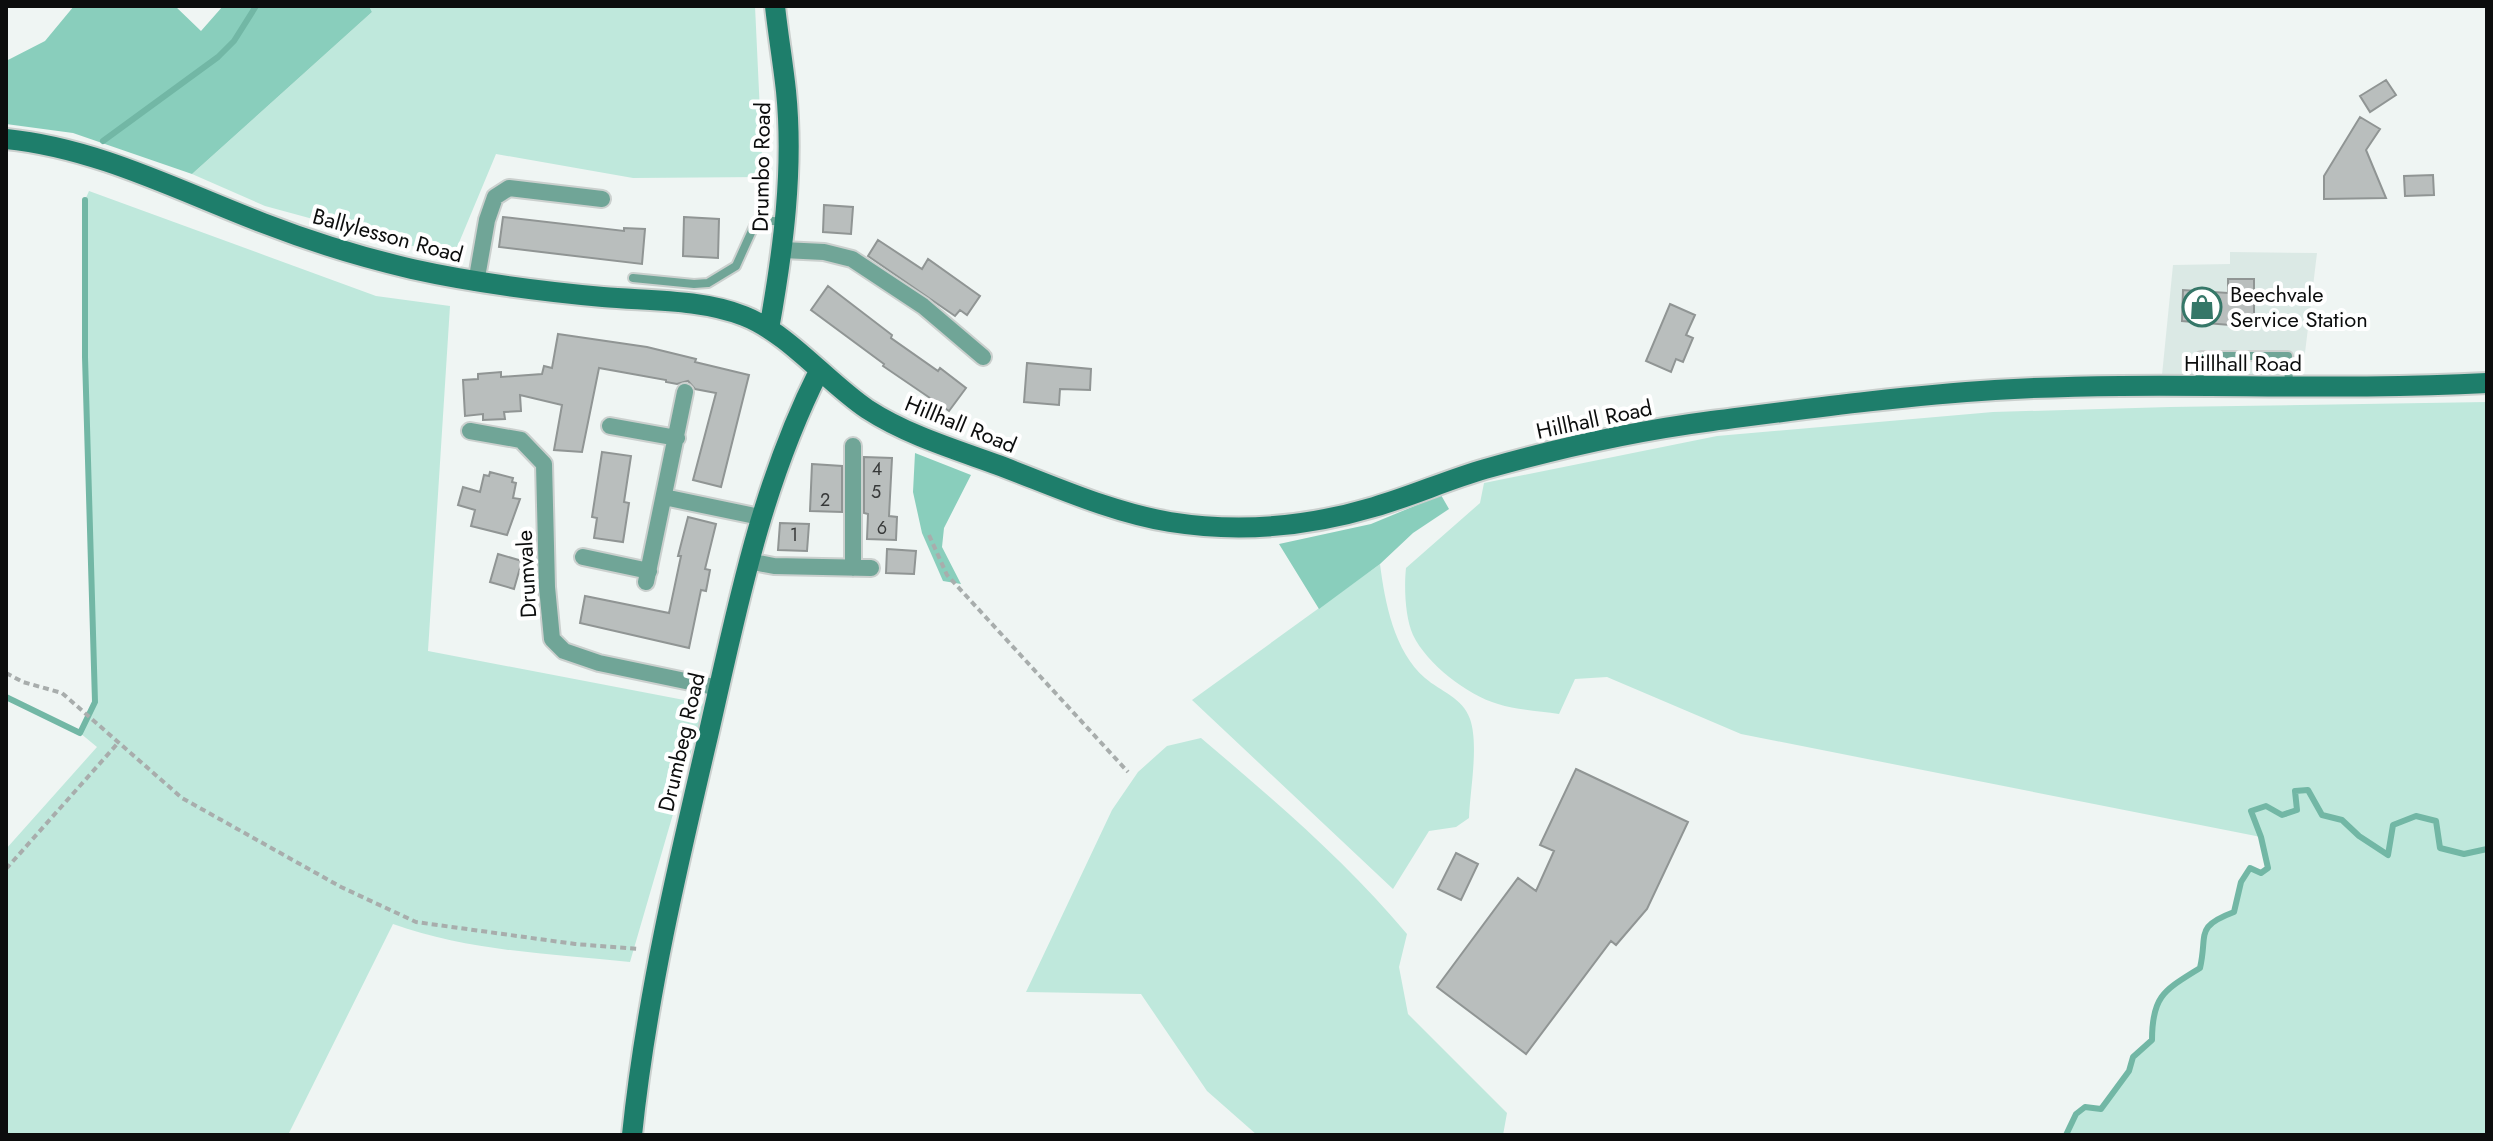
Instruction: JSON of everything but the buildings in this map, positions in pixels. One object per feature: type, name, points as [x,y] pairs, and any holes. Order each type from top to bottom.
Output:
[{"type":"main road","name":"Drumbo Road","points":[[769,329],[785,222],[786,93],[775,6]]},
{"type":"main road","name":"Ballylesson Road","points":[[6,139],[28,141],[101,159],[328,247],[476,283],[726,310],[769,329]]},
{"type":"main road","name":"Hillhall Road","points":[[769,329],[863,406],[888,422],[1108,507],[1161,521],[1215,528],[1315,522],[1375,507],[1475,472],[1572,445],[1705,422],[1996,390],[2412,387],[2487,383]]},
{"type":"main road","name":"Drumbeg Road","points":[[632,1135],[647,1014],[748,561],[760,517],[797,418],[819,371]]},
{"type":"street","points":[[476,283],[487,220],[495,197],[509,188],[602,199]]},
{"type":"street","points":[[783,250],[824,252],[852,259],[923,306],[983,357]]},
{"type":"street","points":[[583,557],[647,576],[685,392]]},
{"type":"street","points":[[610,426],[677,438]]},
{"type":"street","name":"Drumvale","points":[[470,431],[521,440],[544,464],[547,587],[552,639],[564,651],[599,663],[719,688]]},
{"type":"street","points":[[853,446],[853,568]]},
{"type":"street","points":[[664,497],[760,517]]},
{"type":"street","points":[[748,561],[774,566],[871,568]]},
{"type":"lane","points":[[633,278],[708,283],[736,266],[755,224],[762,220],[785,222]]},
{"type":"lane","points":[[2198,387],[2201,356],[2288,356],[2289,387]]},
{"type":"path","points":[[929,535],[947,575],[1128,772]]},
{"type":"path","points":[[6,673],[23,682],[62,693],[182,798],[341,887],[416,922],[575,944],[661,950]]},
{"type":"path","points":[[6,869],[118,743]]},
{"type":"shaded area","points":[[2230,252],[2317,253],[2302,378],[2162,375],[2173,265],[2230,264]]},
{"type":"green space","points":[[74,6],[175,6],[201,31],[223,6],[369,6],[372,12],[192,174],[73,133],[6,124],[6,61],[45,41]]},
{"type":"green space","points":[[369,6],[755,6],[763,177],[633,178],[496,154],[453,257],[265,206],[192,174],[372,12]]},
{"type":"green space","points":[[89,191],[376,296],[450,306],[428,651],[705,704],[630,962],[480,946],[393,924],[288,1135],[6,1135],[6,849],[97,747],[80,733],[95,702],[85,357],[85,200]]},
{"type":"green space","points":[[2487,402],[2487,1135],[2066,1135],[2076,1114],[2085,1107],[2101,1109],[2129,1071],[2133,1057],[2152,1040],[2158,1003],[2169,988],[2200,968],[2205,932],[2213,922],[2234,912],[2241,882],[2250,868],[2261,873],[2268,868],[2261,837],[1741,734],[1607,677],[1575,679],[1559,714],[1505,706],[1474,694],[1449,677],[1419,646],[1408,620],[1406,568],[1480,503],[1484,483],[1717,436],[1993,412]]},
{"type":"green space","points":[[915,453],[971,475],[944,528],[942,547],[961,584],[943,581],[922,533],[913,492]]},
{"type":"green space","points":[[1441,495],[1449,509],[1413,533],[1380,564],[1319,609],[1279,544],[1371,524]]},
{"type":"green space","points":[[1380,564],[1388,610],[1398,640],[1414,667],[1467,712],[1474,742],[1469,818],[1456,827],[1429,831],[1393,889],[1192,700]]},
{"type":"green space","points":[[1201,738],[1334,856],[1407,934],[1399,967],[1408,1014],[1507,1113],[1503,1135],[1257,1135],[1207,1091],[1141,994],[1026,992],[1112,810],[1138,772],[1167,746]]},
{"type":"waterway","points":[[103,141],[218,57],[234,41],[256,6]]},
{"type":"waterway","points":[[6,697],[80,733],[95,702],[85,357],[85,200]]},
{"type":"waterway","points":[[2066,1135],[2076,1114],[2085,1107],[2101,1109],[2129,1071],[2133,1057],[2152,1040],[2158,1003],[2169,989],[2200,968],[2205,933],[2213,922],[2234,912],[2241,882],[2250,868],[2261,873],[2268,868],[2251,811],[2266,806],[2282,815],[2297,810],[2295,791],[2308,790],[2322,815],[2342,820],[2359,836],[2388,855],[2393,825],[2416,816],[2436,821],[2440,848],[2464,854],[2487,849]]},
{"type":"place","name":"Beechvale Service Station","points":[[2202,307]]}]
